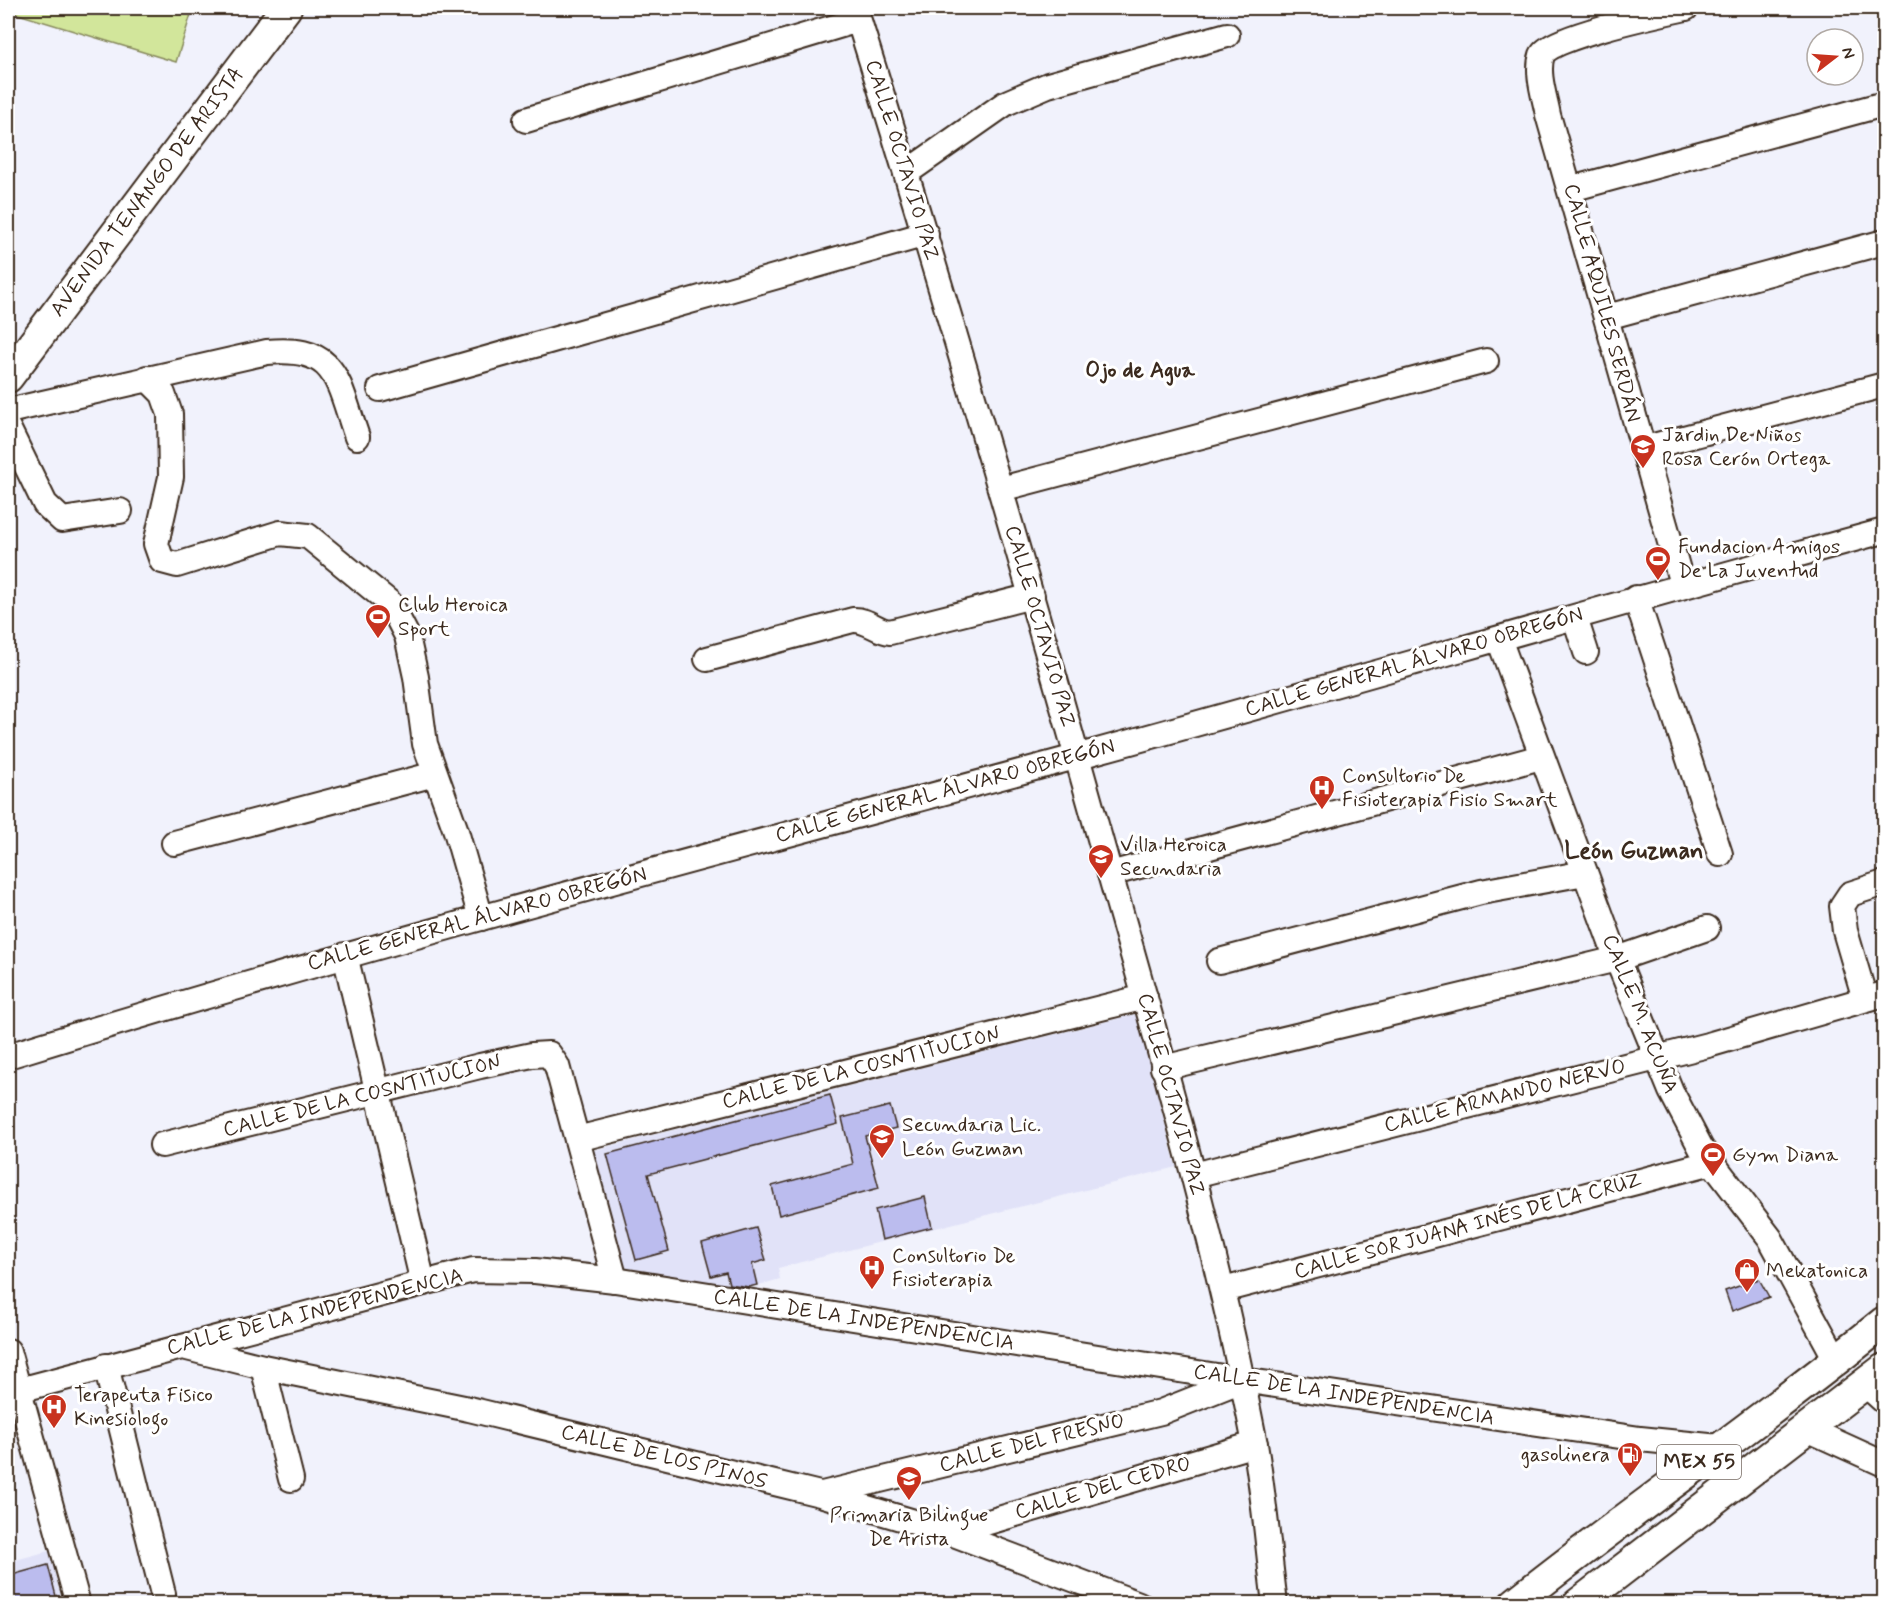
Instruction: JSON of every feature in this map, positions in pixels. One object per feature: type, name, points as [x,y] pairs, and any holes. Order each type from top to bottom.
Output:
[{"type":"main road","name":"AVENIDA TENANGO DE ARISTA","points":[[8,377],[286,8]]},
{"type":"main road","name":"MEX 55","points":[[1514,1604],[1719,1447],[1838,1360],[1884,1322]]},
{"type":"main road","name":"MEX 55","points":[[1578,1604],[1807,1429],[1878,1385]]},
{"type":"street","name":"CALLE AQUILES SERDÁN","points":[[1682,584],[1548,115],[1541,68],[1542,55],[1547,48],[1572,37],[1686,8]]},
{"type":"street","points":[[526,120],[856,14]]},
{"type":"street","name":"CALLE OCTAVIO PAZ","points":[[856,14],[926,234],[1001,489],[1194,1175],[1223,1290],[1242,1380],[1254,1444],[1275,1604]]},
{"type":"street","points":[[906,173],[1006,103],[1048,85],[1227,35]]},
{"type":"street","points":[[1571,189],[1884,104]]},
{"type":"street","points":[[380,389],[926,234]]},
{"type":"street","points":[[1607,317],[1884,242]]},
{"type":"street","points":[[8,411],[267,352],[291,350],[309,353],[323,360],[333,371],[357,437]]},
{"type":"street","points":[[1001,489],[1486,361]]},
{"type":"street","points":[[147,378],[163,394],[170,414],[171,477],[156,544],[162,561],[177,565],[280,533],[308,536],[390,603],[403,627],[416,677],[422,731],[456,831],[481,918]]},
{"type":"street","points":[[1642,449],[1884,385]]},
{"type":"street","points":[[8,428],[45,504],[62,520],[120,511]]},
{"type":"street","name":"CALLE GENERAL ÁLVARO OBREGÓN","points":[[8,1056],[345,955],[1575,618],[1682,584],[1884,532]]},
{"type":"street","points":[[707,659],[854,620],[863,621],[881,631],[890,632],[1032,596]]},
{"type":"street","points":[[1636,598],[1720,854]]},
{"type":"street","points":[[1575,618],[1586,652]]},
{"type":"street","name":"CALLE M. ACUÑA","points":[[1499,639],[1617,959],[1684,1118],[1713,1162],[1770,1238],[1838,1360]]},
{"type":"street","points":[[1110,874],[1541,756]]},
{"type":"street","points":[[174,843],[435,774]]},
{"type":"street","points":[[1218,961],[1481,892],[1585,873]]},
{"type":"street","points":[[1875,997],[1845,931],[1842,906],[1850,894],[1884,883]]},
{"type":"street","points":[[1163,1068],[1617,959],[1707,928]]},
{"type":"street","points":[[345,955],[423,1283]]},
{"type":"street","name":"CALLE DE LA COSNTITUCION","points":[[162,1145],[544,1053],[553,1058],[557,1066],[577,1139],[1145,997]]},
{"type":"street","name":"CALLE ARMANDO NERVO","points":[[1194,1175],[1658,1057],[1875,997]]},
{"type":"street","points":[[577,1139],[615,1280]]},
{"type":"street","name":"CALLE SOR JUANA INÉS DE LA CRUZ","points":[[1223,1290],[1713,1162]]},
{"type":"street","name":"CALLE DE LA INDEPENDENCIA","points":[[13,1391],[473,1270],[535,1271],[615,1280],[1242,1380],[1640,1439],[1719,1447]]},
{"type":"street","name":"CALLE DE LOS PINOS","points":[[180,1346],[263,1367],[469,1409],[820,1494],[951,1533],[1139,1604]]},
{"type":"street","points":[[8,1351],[13,1391],[78,1604]]},
{"type":"street","points":[[106,1366],[164,1594]]},
{"type":"street","points":[[263,1367],[291,1479]]},
{"type":"street","name":"CALLE DEL FRESNO","points":[[820,1494],[1161,1412],[1198,1400],[1242,1380]]},
{"type":"street","points":[[1807,1429],[1884,1464]]},
{"type":"street","name":"CALLE DEL CEDRO","points":[[951,1533],[1254,1444]]},
{"type":"shaded area","name":"Secundaria Lic. León Guzman","points":[[1137,1014],[1176,1167],[778,1268],[780,1279],[731,1293],[620,1271],[587,1152]]},
{"type":"shaded area","points":[[49,1551],[62,1603],[8,1604],[8,1562]]},
{"type":"green space","points":[[8,8],[193,8],[176,62],[8,11]]},
{"type":"building","points":[[830,1095],[838,1124],[648,1174],[669,1251],[636,1260],[607,1154]]},
{"type":"building","points":[[890,1106],[896,1128],[865,1136],[879,1188],[779,1215],[772,1186],[853,1164],[842,1118]]},
{"type":"building","points":[[925,1197],[932,1227],[882,1240],[875,1210]]},
{"type":"building","points":[[756,1228],[766,1260],[752,1264],[757,1285],[749,1287],[729,1284],[726,1272],[711,1276],[702,1243]]},
{"type":"building","name":"Mekatonica","points":[[1759,1279],[1769,1297],[1732,1311],[1725,1291]]},
{"type":"building","points":[[48,1565],[58,1604],[8,1604],[8,1576]]},
{"type":"place","name":"Jardin De Niños Rosa Cerón Ortega","points":[[1643,470]]},
{"type":"place","name":"Fundacion Amigos De La Juventud","points":[[1658,582]]},
{"type":"place","name":"Club Heroica Sport","points":[[378,640]]},
{"type":"place","name":"Consultorio De Fisioterapia Fisio Smart","points":[[1322,811]]},
{"type":"place","name":"Villa Heroica Secundaria","points":[[1101,880]]},
{"type":"place","name":"Secundaria Lic. León Guzman","points":[[882,1160]]},
{"type":"place","name":"Gym Diana","points":[[1713,1178]]},
{"type":"place","name":"Consultorio De Fisioterapia","points":[[872,1291]]},
{"type":"place","name":"Mekatonica","points":[[1747,1294]]},
{"type":"place","name":"Terapeuta Fisico Kinesiologo","points":[[54,1430]]},
{"type":"place","name":"gasolinera","points":[[1630,1478]]},
{"type":"place","name":"Primaria Bilingue De Arista","points":[[909,1502]]},
{"type":"district","name":"Ojo de Agua","points":[[1140,371]]},
{"type":"district","name":"León Guzman","points":[[1634,851]]}]
